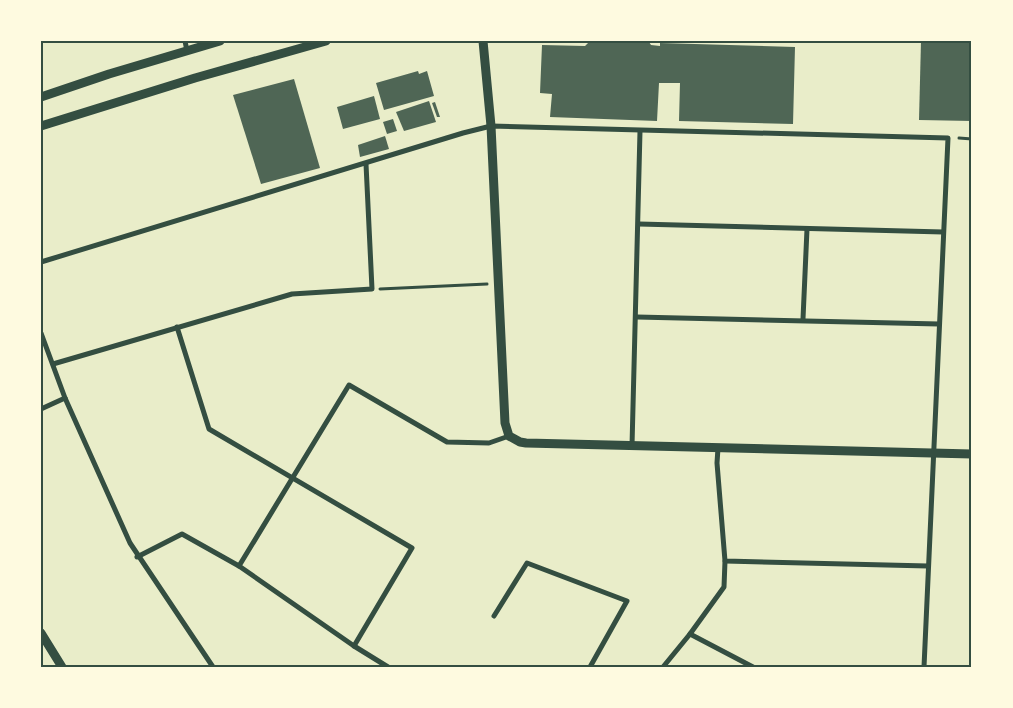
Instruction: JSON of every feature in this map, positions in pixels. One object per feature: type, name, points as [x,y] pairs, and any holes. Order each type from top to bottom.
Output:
[{"type":"street","points":[[184,41],[188,51]]},
{"type":"street","points":[[41,96],[220,41]]},
{"type":"street","points":[[41,126],[195,78],[326,41]]},
{"type":"street","points":[[483,41],[491,126],[505,423],[509,436],[526,443],[972,454]]},
{"type":"street","points":[[41,262],[491,126],[948,138],[924,667]]},
{"type":"street","points":[[632,446],[637,317],[640,131]]},
{"type":"street","points":[[53,364],[292,294],[372,289],[366,164]]},
{"type":"street","points":[[639,224],[943,232]]},
{"type":"street","points":[[803,320],[807,229]]},
{"type":"street","points":[[637,317],[940,324]]},
{"type":"street","points":[[177,327],[209,429],[412,548],[354,646]]},
{"type":"street","points":[[41,333],[65,398],[130,544],[213,667]]},
{"type":"street","points":[[239,566],[349,385],[447,442],[489,443],[509,436]]},
{"type":"street","points":[[41,409],[65,398]]},
{"type":"street","points":[[663,667],[724,587],[725,561],[717,463],[718,448]]},
{"type":"street","points":[[138,557],[182,534],[239,566],[354,646],[388,667]]},
{"type":"street","points":[[725,561],[928,566]]},
{"type":"street","points":[[494,616],[527,563],[627,601],[590,667]]},
{"type":"street","points":[[41,633],[62,667]]},
{"type":"street","points":[[690,634],[753,667]]},
{"type":"path","points":[[372,289],[497,283]]},
{"type":"building","points":[[590,41],[649,42],[651,45],[660,46],[660,43],[795,47],[793,124],[679,121],[680,83],[659,83],[657,121],[550,117],[552,94],[540,93],[542,45],[585,46]]},
{"type":"building","points":[[921,41],[972,41],[972,121],[919,120]]},
{"type":"building","points":[[418,71],[419,74],[427,71],[434,96],[384,110],[376,83]]},
{"type":"building","points":[[294,79],[320,168],[261,184],[233,95]]},
{"type":"building","points":[[374,96],[380,119],[343,129],[337,107]]},
{"type":"building","points":[[429,101],[436,122],[404,131],[396,112]]},
{"type":"building","points":[[435,102],[440,117],[437,117],[432,103]]},
{"type":"building","points":[[393,119],[397,131],[387,134],[383,122]]},
{"type":"building","points":[[385,136],[389,149],[360,157],[358,145]]}]
